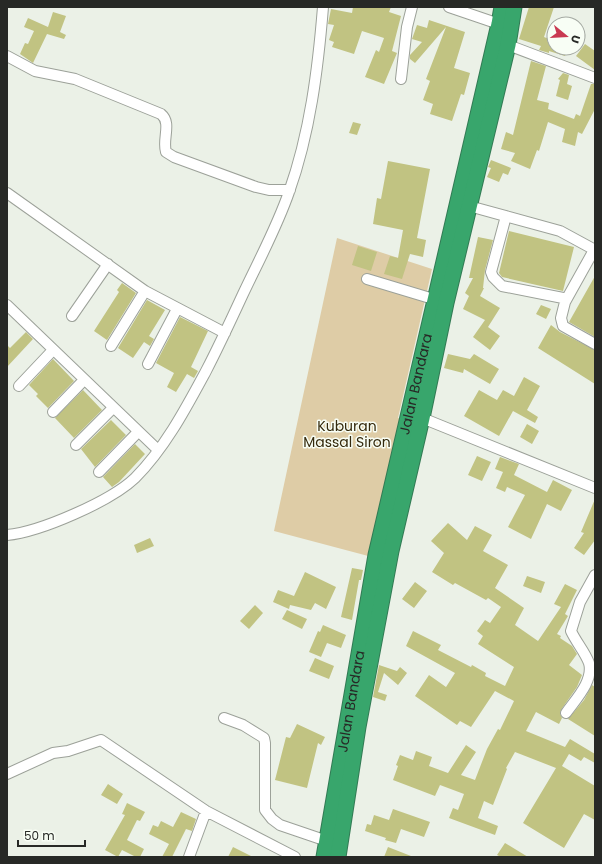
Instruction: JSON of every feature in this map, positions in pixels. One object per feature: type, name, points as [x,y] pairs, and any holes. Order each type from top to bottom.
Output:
[{"type":"highway","name":"Jalan Bandara","points":[[338,857],[337,821],[376,554],[440,301],[502,7]]},
{"type":"highway","name":"Jalan Bandara","points":[[324,857],[327,841],[337,821],[358,727],[391,551],[422,418],[440,301],[469,206],[508,45],[514,7]]},
{"type":"street","points":[[7,535],[35,530],[107,498],[134,479],[148,464],[181,416],[225,333],[272,236],[290,190],[309,114],[323,7]]},
{"type":"street","points":[[401,79],[407,27],[412,7]]},
{"type":"street","points":[[449,7],[499,24]]},
{"type":"street","points":[[508,45],[595,78]]},
{"type":"street","points":[[7,56],[34,71],[75,79],[165,117],[167,122],[164,144],[166,152],[174,157],[256,187],[270,190],[290,190]]},
{"type":"street","points":[[7,193],[145,291],[225,333]]},
{"type":"street","points":[[469,206],[560,232],[595,250],[565,302],[561,318],[563,326],[595,344]]},
{"type":"street","points":[[506,216],[491,272],[493,277],[502,286],[563,298],[565,302]]},
{"type":"street","points":[[72,316],[108,264]]},
{"type":"street","points":[[367,279],[440,301]]},
{"type":"street","points":[[111,346],[145,291]]},
{"type":"street","points":[[7,305],[158,450]]},
{"type":"street","points":[[148,364],[177,309]]},
{"type":"street","points":[[19,386],[53,350]]},
{"type":"street","points":[[53,412],[84,380]]},
{"type":"street","points":[[76,445],[113,408]]},
{"type":"street","points":[[422,418],[595,488]]},
{"type":"street","points":[[99,472],[138,432]]},
{"type":"street","points":[[566,713],[585,685],[590,672],[587,659],[571,631],[580,602],[595,575]]},
{"type":"street","points":[[224,718],[243,725],[264,738],[265,810],[272,819],[280,825],[327,841]]},
{"type":"street","points":[[7,774],[54,753],[68,751],[101,740],[206,811],[295,857]]},
{"type":"street","points":[[189,857],[206,811]]},
{"type":"green space","name":"Kuburan Massal Siron","points":[[337,238],[432,269],[398,418],[403,420],[372,557],[274,531]]},
{"type":"building","points":[[353,7],[391,7],[389,12],[401,16],[392,51],[397,53],[384,84],[365,77],[376,50],[379,52],[384,38],[362,31],[354,54],[332,47],[334,42],[329,40],[334,25],[328,24],[331,9],[352,13]]},
{"type":"building","points":[[529,7],[554,7],[551,16],[546,16],[546,31],[544,37],[546,38],[546,52],[539,50],[541,46],[519,39]]},
{"type":"building","points":[[53,12],[66,16],[60,32],[66,35],[64,39],[47,34],[33,63],[20,54],[25,43],[28,44],[34,31],[24,27],[28,18],[48,27]]},
{"type":"building","points":[[429,20],[465,32],[454,68],[470,73],[464,95],[461,94],[452,121],[430,114],[433,104],[423,100],[430,81],[426,79],[446,27],[415,63],[410,59],[410,55],[422,42],[412,39],[417,25],[427,28]]},
{"type":"building","points":[[586,45],[595,51],[595,70],[576,56],[586,56]]},
{"type":"building","points":[[531,61],[546,66],[537,100],[549,103],[548,109],[574,119],[576,114],[580,116],[591,84],[595,84],[595,109],[582,134],[578,132],[575,146],[562,142],[565,129],[548,122],[539,151],[537,150],[530,169],[511,161],[515,153],[501,149],[506,132],[513,135]]},
{"type":"building","points":[[563,73],[569,75],[567,84],[572,86],[568,100],[556,96],[560,80],[558,79]]},
{"type":"building","points":[[353,122],[361,124],[357,135],[349,133]]},
{"type":"building","points":[[491,160],[511,168],[508,175],[503,173],[499,182],[487,177],[491,168],[488,167]]},
{"type":"building","points":[[388,161],[430,169],[417,238],[426,240],[423,257],[410,254],[402,279],[384,274],[390,256],[398,258],[403,230],[373,224],[377,198],[381,199]]},
{"type":"building","points":[[509,231],[574,247],[563,291],[502,277],[499,273]]},
{"type":"building","points":[[478,237],[493,240],[485,270],[484,288],[480,296],[500,308],[488,327],[500,336],[490,350],[473,337],[485,320],[463,309],[469,296],[465,293],[473,278],[469,278]]},
{"type":"building","points":[[358,246],[377,252],[371,271],[352,265]]},
{"type":"building","points":[[595,276],[595,337],[569,322]]},
{"type":"building","points":[[122,283],[136,293],[107,340],[94,331],[119,292],[117,290]]},
{"type":"building","points":[[147,300],[165,310],[149,336],[154,339],[150,346],[144,342],[133,358],[118,348]]},
{"type":"building","points":[[541,305],[551,309],[546,319],[536,314]]},
{"type":"building","points":[[180,317],[208,331],[191,367],[198,371],[194,378],[187,374],[176,392],[167,387],[174,373],[156,363]]},
{"type":"building","points":[[551,325],[560,332],[595,350],[595,384],[538,348]]},
{"type":"building","points":[[26,332],[33,339],[7,367],[7,345],[10,348]]},
{"type":"building","points":[[448,354],[470,359],[474,354],[499,369],[490,384],[464,369],[463,373],[444,368]]},
{"type":"building","points":[[53,359],[74,381],[48,408],[36,396],[38,394],[29,385]]},
{"type":"building","points":[[524,377],[540,386],[527,410],[538,417],[535,423],[513,411],[499,436],[464,416],[479,390],[497,400],[503,390],[514,396]]},
{"type":"building","points":[[83,390],[102,410],[74,438],[55,418]]},
{"type":"building","points":[[111,420],[126,435],[95,467],[81,449]]},
{"type":"building","points":[[527,424],[539,431],[532,444],[520,437]]},
{"type":"building","points":[[135,444],[145,454],[119,482],[112,487],[103,477]]},
{"type":"building","points":[[477,456],[491,462],[482,481],[468,475]]},
{"type":"building","points":[[500,457],[519,464],[514,475],[547,492],[553,480],[572,490],[561,511],[547,504],[531,539],[508,527],[525,495],[507,487],[505,492],[496,488],[503,472],[495,469]]},
{"type":"building","points":[[595,499],[595,540],[584,555],[574,548],[584,533],[581,532]]},
{"type":"building","points":[[448,523],[467,540],[475,526],[492,535],[483,551],[508,565],[495,588],[524,608],[515,625],[538,641],[561,607],[554,604],[565,584],[577,590],[565,614],[568,616],[557,634],[561,636],[560,638],[572,646],[577,654],[569,665],[582,675],[577,687],[561,710],[560,713],[562,718],[559,724],[536,712],[526,731],[565,747],[570,739],[595,754],[595,763],[584,757],[581,761],[569,754],[562,766],[595,786],[595,820],[584,814],[564,848],[523,823],[556,768],[515,752],[506,768],[507,769],[493,805],[484,801],[478,818],[498,826],[495,835],[449,818],[453,808],[458,810],[464,794],[440,785],[435,796],[393,780],[400,755],[413,760],[416,751],[432,757],[429,766],[448,773],[466,745],[476,752],[461,775],[475,780],[487,749],[498,729],[500,730],[514,701],[495,691],[471,727],[460,721],[457,725],[415,696],[429,675],[446,687],[455,673],[406,646],[413,631],[441,645],[438,650],[471,667],[472,665],[486,673],[485,676],[505,686],[514,667],[478,644],[483,636],[477,631],[485,620],[490,623],[501,607],[488,598],[486,600],[455,583],[453,585],[432,572],[444,553],[431,541]]},
{"type":"building","points":[[150,538],[154,546],[137,553],[134,545]]},
{"type":"building","points":[[352,568],[363,570],[361,580],[359,580],[352,620],[341,617]]},
{"type":"building","points":[[305,572],[336,587],[326,609],[315,603],[311,610],[290,605],[289,609],[273,602],[278,590],[294,596]]},
{"type":"building","points":[[527,576],[545,582],[541,593],[523,586]]},
{"type":"building","points":[[415,582],[427,591],[414,608],[402,599]]},
{"type":"building","points":[[255,605],[263,613],[249,629],[240,621]]},
{"type":"building","points":[[287,610],[307,619],[302,629],[282,619]]},
{"type":"building","points":[[323,625],[346,635],[341,648],[327,643],[321,657],[309,652],[318,631],[320,632]]},
{"type":"building","points":[[315,658],[334,666],[329,679],[309,671]]},
{"type":"building","points":[[379,665],[397,671],[400,667],[407,673],[398,685],[384,673],[378,692],[387,695],[385,701],[373,697]]},
{"type":"building","points":[[592,685],[595,687],[595,736],[568,719],[584,700]]},
{"type":"building","points":[[297,724],[325,737],[321,745],[318,743],[307,788],[275,780],[286,737],[290,738]]},
{"type":"building","points":[[108,784],[123,794],[117,804],[101,795]]},
{"type":"building","points":[[127,803],[145,812],[140,821],[137,820],[127,840],[144,849],[140,857],[136,857],[122,850],[118,857],[105,850],[125,815],[122,814]]},
{"type":"building","points":[[393,809],[430,822],[424,837],[401,829],[396,843],[365,831],[367,824],[371,825],[374,815],[389,820]]},
{"type":"building","points":[[181,812],[196,819],[192,831],[186,829],[172,857],[162,857],[169,844],[149,834],[153,825],[158,827],[161,821],[173,827]]},
{"type":"building","points":[[505,843],[528,857],[501,857],[497,855]]},
{"type":"building","points":[[233,847],[253,857],[228,857]]},
{"type":"building","points":[[388,847],[411,856],[411,857],[384,857]]}]
